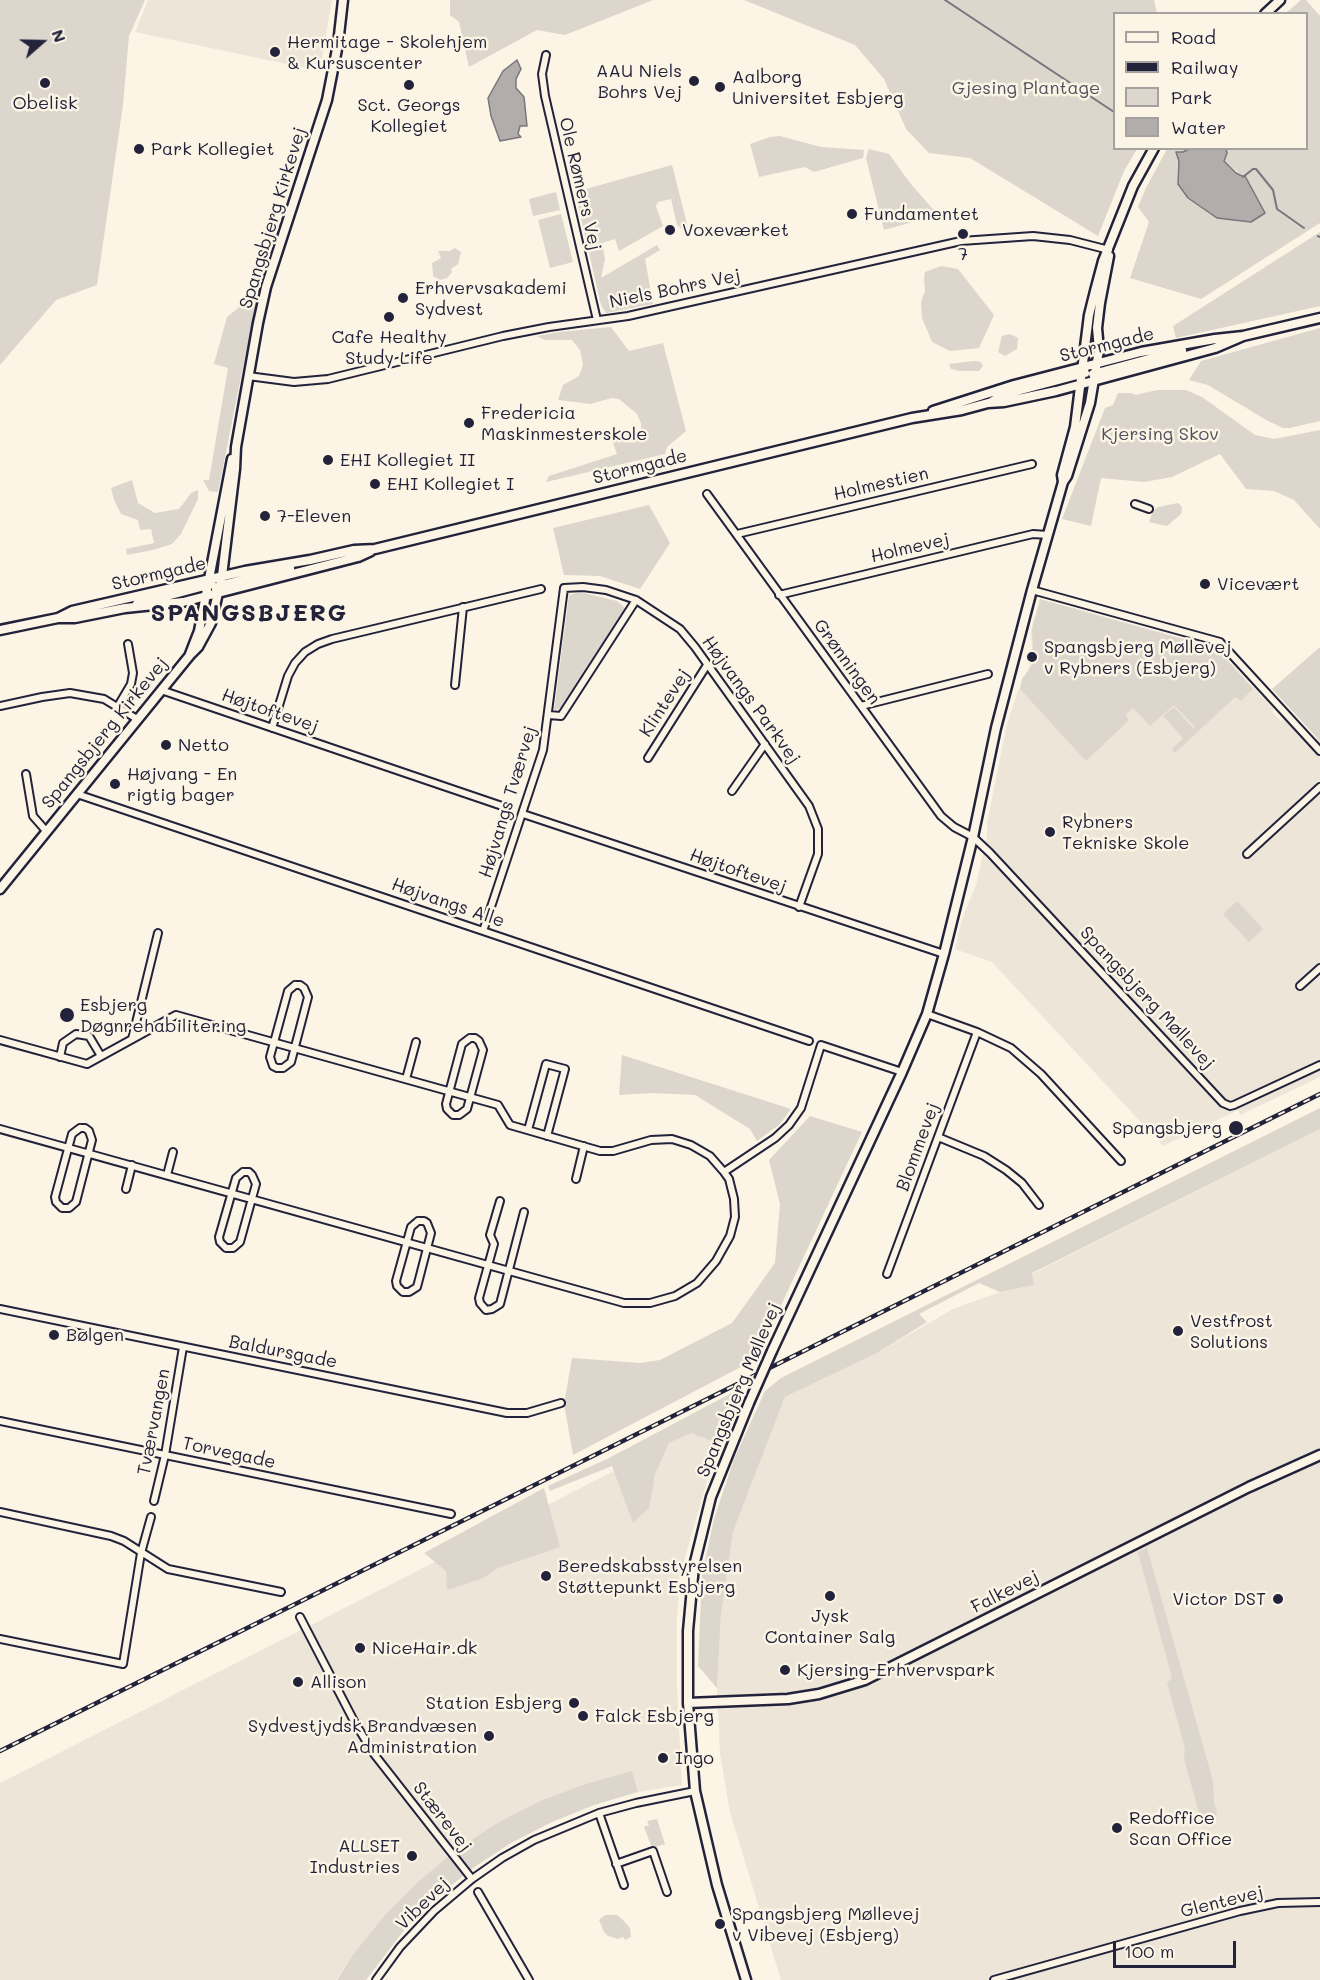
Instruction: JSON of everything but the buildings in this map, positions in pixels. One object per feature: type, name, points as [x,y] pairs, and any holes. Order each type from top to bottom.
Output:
[{"type":"street","name":"Spangsbjerg Kirkevej","points":[[0,888],[207,634],[222,576],[236,447],[266,287],[327,100],[338,44],[343,0]]},
{"type":"street","points":[[1267,12],[1280,0]]},
{"type":"street","name":"Ole Rømers Vej","points":[[546,55],[543,74],[545,96],[555,149],[597,320]]},
{"type":"street","name":"Spangsbjerg Møllevej","points":[[1063,482],[1062,475],[1075,427],[1091,307],[1103,261],[1133,186],[1153,150]]},
{"type":"street","name":"Niels Bohrs Vej","points":[[248,376],[294,382],[327,379],[503,336],[639,314],[961,242],[1033,236],[1070,240],[1109,250]]},
{"type":"street","name":"Spangsbjerg Møllevej","points":[[746,1980],[717,1885],[695,1791],[688,1703],[688,1631],[694,1566],[711,1497],[749,1403],[903,1072],[927,1014],[973,837],[996,728],[1032,590],[1063,482],[1084,427],[1099,350],[1097,328],[1109,262],[1109,250]]},
{"type":"street","name":"Stormgade","points":[[1095,372],[1141,352],[1243,336],[1320,318]]},
{"type":"street","name":"Stormgade","points":[[912,418],[962,410],[988,403],[1002,395],[1082,375],[1215,348],[1243,336]]},
{"type":"street","points":[[1082,375],[1095,372]]},
{"type":"street","name":"Stormgade","points":[[58,618],[72,611],[208,583],[222,576],[354,550],[375,549],[912,418],[1014,385],[1082,375]]},
{"type":"street","name":"Spangsbjerg Kirkevej","points":[[190,655],[199,631],[229,469],[236,447]]},
{"type":"street","name":"Holmestien","points":[[737,534],[1032,464]]},
{"type":"street","name":"Grønningen","points":[[707,494],[941,816],[954,827],[973,837]]},
{"type":"street","points":[[1135,504],[1149,509]]},
{"type":"street","name":"Holmevej","points":[[779,595],[1033,534],[1048,534]]},
{"type":"street","name":"Stormgade","points":[[0,630],[58,618],[75,618],[125,608],[159,606],[206,596],[219,590],[358,557],[375,549]]},
{"type":"street","points":[[219,590],[301,566],[310,560]]},
{"type":"street","points":[[125,608],[208,583]]},
{"type":"street","name":"Højvangs Parkvej","points":[[564,588],[583,586],[606,590],[636,600],[680,629],[707,665],[809,806],[818,829],[818,854],[799,907]]},
{"type":"street","points":[[272,728],[288,676],[295,663],[305,652],[318,644],[541,588]]},
{"type":"street","name":"Højvangs Tværvej","points":[[483,931],[543,750],[564,588]]},
{"type":"street","points":[[1032,590],[1220,642],[1320,751]]},
{"type":"street","name":"Højvangs Tværvej","points":[[549,715],[561,716],[566,710],[636,600]]},
{"type":"street","points":[[455,685],[464,607]]},
{"type":"street","points":[[118,706],[131,684],[133,673],[128,644]]},
{"type":"street","name":"Klintevej","points":[[648,758],[707,665]]},
{"type":"street","points":[[861,706],[988,674]]},
{"type":"street","name":"Højtoftevej","points":[[161,690],[505,807]]},
{"type":"street","points":[[0,706],[70,693],[96,697],[118,706],[137,719]]},
{"type":"street","points":[[732,791],[765,744]]},
{"type":"street","name":"Spangsbjerg Kirkevej","points":[[26,774],[33,816],[47,831]]},
{"type":"street","points":[[1247,854],[1318,792]]},
{"type":"street","name":"Højvangs Alle","points":[[77,794],[809,1041]]},
{"type":"street","name":"Højtoftevej","points":[[523,814],[944,954]]},
{"type":"street","name":"Spangsbjerg Møllevej","points":[[973,837],[1223,1103],[1234,1105],[1320,1065]]},
{"type":"street","points":[[132,1039],[158,933]]},
{"type":"street","points":[[1300,986],[1320,968]]},
{"type":"street","points":[[295,985],[300,985],[307,992],[308,997],[295,1048],[291,1062],[284,1068],[273,1066],[270,1057],[288,991],[295,985]]},
{"type":"street","points":[[927,1014],[977,1032],[1011,1048],[1041,1074],[1121,1161]]},
{"type":"street","points":[[0,1040],[87,1064],[176,1015],[498,1105],[510,1125],[600,1151],[613,1152],[651,1140],[672,1138],[691,1144],[710,1156],[729,1179],[734,1198],[735,1217],[730,1236],[716,1261],[697,1283],[675,1296],[650,1304],[624,1303],[0,1128]]},
{"type":"street","name":"Blommevej","points":[[887,1274],[977,1032]]},
{"type":"street","points":[[60,1057],[63,1042],[76,1034],[89,1036],[101,1056]]},
{"type":"street","points":[[470,1038],[475,1038],[483,1050],[470,1097],[467,1109],[463,1113],[453,1115],[447,1109],[449,1091],[462,1044],[470,1038]]},
{"type":"street","points":[[406,1079],[416,1042]]},
{"type":"street","points":[[724,1172],[775,1138],[789,1125],[801,1108],[821,1045],[903,1072]]},
{"type":"street","points":[[528,1130],[546,1064],[565,1070],[547,1136]]},
{"type":"street","points":[[80,1128],[85,1128],[91,1135],[92,1140],[76,1202],[69,1208],[62,1208],[56,1202],[55,1197],[69,1147],[72,1134],[80,1128]]},
{"type":"street","points":[[938,1137],[984,1156],[1006,1170],[1022,1183],[1039,1205]]},
{"type":"street","points":[[576,1179],[584,1146]]},
{"type":"street","points":[[167,1175],[173,1152]]},
{"type":"street","points":[[126,1189],[132,1165]]},
{"type":"street","points":[[243,1172],[249,1172],[255,1178],[256,1184],[240,1242],[233,1248],[226,1248],[220,1242],[219,1237],[232,1192],[236,1178],[243,1172]]},
{"type":"street","points":[[500,1202],[490,1235],[494,1244],[479,1298],[486,1310],[500,1304],[524,1212]]},
{"type":"street","points":[[418,1221],[424,1221],[430,1227],[431,1233],[417,1287],[409,1292],[403,1292],[397,1286],[396,1281],[407,1242],[411,1227],[418,1221]]},
{"type":"street","name":"Baldursgade","points":[[0,1309],[507,1413],[527,1413],[561,1403]]},
{"type":"street","name":"Tværvangen","points":[[154,1501],[165,1455],[183,1347]]},
{"type":"street","name":"Torvegade","points":[[0,1421],[451,1514]]},
{"type":"street","name":"Falkevej","points":[[688,1703],[788,1699],[819,1694],[865,1680],[1249,1487],[1320,1455]]},
{"type":"street","points":[[0,1512],[111,1536],[124,1541],[168,1569],[281,1592]]},
{"type":"street","points":[[0,1639],[123,1664],[141,1553],[151,1517]]},
{"type":"street","name":"Stærevej","points":[[300,1617],[374,1754],[472,1879]]},
{"type":"street","name":"Vibevej","points":[[376,1980],[400,1947],[434,1911],[472,1879],[502,1858],[534,1840],[599,1813],[695,1791]]},
{"type":"street","points":[[599,1813],[624,1885]]},
{"type":"street","points":[[616,1864],[653,1851],[667,1892]]},
{"type":"street","points":[[478,1892],[529,1980]]},
{"type":"street","name":"Glentevej","points":[[994,1980],[1240,1911],[1278,1903],[1320,1902]]},
{"type":"shaded area","name":"Hermitage - Skolehjem & Kursuscenter","points":[[148,0],[332,0],[320,71],[135,32]]},
{"type":"shaded area","points":[[1066,606],[1211,646],[1223,655],[1273,708],[1273,713],[1281,721],[1289,714],[1314,740],[1320,737],[1320,1077],[1240,1115],[1238,1110],[1163,1146],[992,962],[955,949],[962,919],[976,885],[1007,724],[1019,688],[1025,695],[1029,668],[1035,654],[1032,652],[1031,631],[1034,617],[1060,624]]},
{"type":"shaded area","points":[[1320,1129],[1320,1980],[781,1980],[730,1812],[720,1754],[717,1688],[721,1615],[733,1532],[785,1397],[877,1353],[953,1309],[1000,1292],[1034,1285],[1032,1274]]},
{"type":"shaded area","points":[[691,1432],[718,1443],[680,1575],[677,1619],[677,1688],[682,1785],[638,1792],[632,1771],[585,1784],[540,1801],[497,1823],[456,1850],[419,1881],[385,1915],[354,1953],[336,1980],[0,1980],[0,1783]]},
{"type":"green space","points":[[0,0],[145,0],[129,36],[123,105],[97,285],[56,300],[0,365]]},
{"type":"green space","points":[[450,0],[653,0],[565,35],[537,30],[469,67],[459,22],[450,15]]},
{"type":"green space","name":"Gjesing Plantage","points":[[744,0],[1154,0],[1157,12],[1113,12],[1113,150],[1136,150],[1124,171],[1098,236],[970,158],[929,153],[906,129],[884,79],[855,45]]},
{"type":"green space","points":[[1301,0],[1306,0],[1320,16],[1320,223],[1201,299],[1130,278],[1149,222],[1138,207],[1166,150],[1188,150],[1183,153],[1176,152],[1179,161],[1178,184],[1242,176],[1224,160],[1226,150],[1308,150],[1308,12],[1287,12]]},
{"type":"green space","points":[[780,136],[821,147],[864,150],[863,158],[814,172],[805,167],[759,177],[750,144]]},
{"type":"green space","points":[[869,149],[889,154],[938,215],[884,230],[866,158]]},
{"type":"green space","points":[[672,165],[689,232],[683,233],[677,225],[671,199],[658,202],[656,206],[663,226],[619,251],[615,239],[602,243],[605,259],[601,278],[657,245],[660,250],[645,259],[653,304],[606,313],[601,305],[575,192]]},
{"type":"green space","points":[[556,192],[560,210],[533,216],[529,199]]},
{"type":"green space","points":[[561,214],[573,262],[550,268],[538,220]]},
{"type":"green space","points":[[1320,232],[1320,306],[1176,338],[1173,326]]},
{"type":"green space","points":[[455,248],[461,252],[458,264],[451,269],[452,272],[447,278],[440,280],[433,276],[432,263],[441,258],[438,251],[450,251]]},
{"type":"green space","points":[[941,266],[958,269],[994,315],[979,348],[950,351],[932,342],[922,318],[921,302],[925,291],[925,272]]},
{"type":"green space","points":[[258,292],[218,492],[209,491],[203,480],[209,480],[228,368],[214,364],[227,317]]},
{"type":"green space","points":[[611,327],[629,351],[663,343],[686,431],[667,447],[665,454],[546,482],[549,476],[617,454],[612,440],[614,431],[624,431],[629,443],[641,440],[641,423],[637,414],[619,399],[612,398],[590,404],[558,400],[563,385],[579,376],[583,365],[580,350],[572,340],[544,340],[537,336]]},
{"type":"green space","name":"Kjersing Skov","points":[[1320,328],[1320,421],[1283,428],[1208,385],[1189,380],[1201,361]]},
{"type":"green space","points":[[1010,334],[1018,338],[1017,349],[1005,356],[998,352],[1002,336]]},
{"type":"green space","points":[[981,362],[983,366],[979,371],[951,369],[949,364]]},
{"type":"green space","name":"Kjersing Skov","points":[[1157,390],[1186,390],[1202,397],[1255,435],[1274,439],[1320,430],[1320,529],[1294,500],[1274,491],[1246,489],[1220,454],[1172,477],[1144,482],[1101,478],[1091,526],[1062,519],[1105,408],[1113,405],[1118,393],[1135,395]]},
{"type":"green space","points":[[132,480],[138,503],[155,513],[179,509],[191,493],[198,490],[198,499],[181,534],[172,544],[127,555],[126,549],[154,543],[151,529],[140,530],[138,520],[121,514],[114,500],[111,488]]},
{"type":"green space","points":[[1178,503],[1182,507],[1181,514],[1167,526],[1149,522],[1153,511],[1158,507]]},
{"type":"green space","points":[[649,505],[670,543],[640,589],[600,576],[564,575],[553,528]]},
{"type":"green space","points":[[580,592],[617,601],[626,609],[561,708],[554,710],[569,595]]},
{"type":"green space","points":[[1040,599],[1217,649],[1253,689],[1241,701],[1235,697],[1175,753],[1172,749],[1183,738],[1163,716],[1174,707],[1194,729],[1195,727],[1174,705],[1150,726],[1133,708],[1125,715],[1129,720],[1086,761],[1020,689],[1022,679],[1032,665],[1035,652],[1032,630]]},
{"type":"green space","points":[[1320,647],[1320,741],[1272,689]]},
{"type":"green space","points":[[1237,901],[1263,929],[1249,942],[1223,914]]},
{"type":"green space","points":[[622,1055],[791,1109],[779,1125],[757,1141],[750,1129],[695,1095],[652,1093],[619,1095]]},
{"type":"green space","points":[[1320,1108],[1320,1129],[1032,1273],[1034,1285],[1000,1292],[979,1283],[919,1314],[927,1322],[877,1353],[785,1397],[733,1532],[721,1615],[717,1688],[698,1666],[702,1575],[714,1519],[734,1459],[765,1391],[781,1378]]},
{"type":"green space","points":[[810,1116],[862,1132],[756,1359],[573,1455],[564,1404],[572,1358],[640,1363],[660,1360],[732,1323],[775,1263],[780,1204],[769,1160]]},
{"type":"green space","points":[[743,1387],[718,1443],[691,1433],[669,1443],[655,1474],[649,1508],[633,1523],[612,1466],[550,1491],[548,1486],[609,1458]]},
{"type":"green space","points":[[544,1488],[560,1547],[498,1568],[483,1578],[447,1590],[446,1571],[424,1553]]},
{"type":"green space","points":[[1147,1548],[1213,1781],[1214,1803],[1217,1811],[1213,1822],[1202,1823],[1184,1759],[1185,1748],[1167,1683],[1172,1678],[1138,1552]]},
{"type":"green space","points":[[632,1771],[638,1792],[594,1805],[552,1822],[511,1843],[473,1868],[437,1897],[405,1929],[366,1980],[337,1980],[354,1953],[385,1915],[419,1881],[456,1850],[497,1823],[540,1801],[585,1784]]},
{"type":"green space","points":[[657,1819],[665,1844],[652,1848],[644,1827],[649,1825],[647,1821]]},
{"type":"green space","points":[[605,1915],[617,1915],[622,1919],[630,1928],[631,1937],[625,1940],[623,1937],[618,1939],[608,1936],[599,1920]]},
{"type":"water","points":[[517,60],[521,69],[516,79],[516,88],[524,97],[527,126],[520,126],[518,134],[521,137],[500,141],[491,116],[488,98],[503,71]]},
{"type":"water","points":[[1187,150],[1226,150],[1224,161],[1236,173],[1245,176],[1265,213],[1251,222],[1217,218],[1188,198],[1178,184],[1179,161],[1176,152]]},
{"type":"waterway","points":[[945,0],[1113,111]]},
{"type":"waterway","points":[[1243,177],[1256,169],[1273,190],[1277,209],[1304,228]]},
{"type":"railway","points":[[0,1751],[1320,1094]]},
{"type":"place","name":"Hermitage - Skolehjem & Kursuscenter","points":[[275,52]]},
{"type":"place","name":"AAU Niels Bohrs Vej","points":[[694,81]]},
{"type":"place","name":"Obelisk","points":[[45,83]]},
{"type":"place","name":"Sct. Georgs Kollegiet","points":[[409,85]]},
{"type":"place","name":"Aalborg Universitet Esbjerg","points":[[720,87]]},
{"type":"place","name":"Park Kollegiet","points":[[139,149]]},
{"type":"place","name":"Fundamentet","points":[[852,214]]},
{"type":"place","name":"Voxeværket","points":[[670,230]]},
{"type":"place","name":"7","points":[[963,234]]},
{"type":"place","name":"Erhvervsakademi Sydvest","points":[[403,298]]},
{"type":"place","name":"Cafe Healthy Study Life","points":[[389,317]]},
{"type":"place","name":"Fredericia Maskinmesterskole","points":[[469,423]]},
{"type":"place","name":"EHI Kollegiet II","points":[[328,460]]},
{"type":"place","name":"EHI Kollegiet I","points":[[375,484]]},
{"type":"place","name":"7-Eleven","points":[[265,516]]},
{"type":"place","name":"Vicevært","points":[[1205,584]]},
{"type":"place","name":"Spangsbjerg Møllevej v Rybners (Esbjerg)","points":[[1032,657]]},
{"type":"place","name":"Netto","points":[[166,745]]},
{"type":"place","name":"Højvang - En rigtig bager","points":[[115,784]]},
{"type":"place","name":"Rybners Tekniske Skole","points":[[1050,832]]},
{"type":"place","name":"Esbjerg Døgnrehabilitering","points":[[67,1015]]},
{"type":"place","name":"Spangsbjerg","points":[[1236,1128]]},
{"type":"place","name":"Vestfrost Solutions","points":[[1178,1331]]},
{"type":"place","name":"Bølgen","points":[[54,1335]]},
{"type":"place","name":"Beredskabsstyrelsen Støttepunkt Esbjerg","points":[[546,1576]]},
{"type":"place","name":"Jysk Container Salg","points":[[830,1596]]},
{"type":"place","name":"Victor DST","points":[[1278,1599]]},
{"type":"place","name":"NiceHair.dk","points":[[360,1648]]},
{"type":"place","name":"Kjersing-Erhvervspark","points":[[785,1670]]},
{"type":"place","name":"Allison","points":[[298,1682]]},
{"type":"place","name":"Station Esbjerg","points":[[574,1703]]},
{"type":"place","name":"Falck Esbjerg","points":[[583,1716]]},
{"type":"place","name":"Sydvestjydsk Brandvæsen Administration","points":[[489,1736]]},
{"type":"place","name":"Ingo","points":[[663,1758]]},
{"type":"place","name":"Redoffice Scan Office","points":[[1117,1828]]},
{"type":"place","name":"ALLSET Industries","points":[[412,1856]]},
{"type":"place","name":"Spangsbjerg Møllevej v Vibevej (Esbjerg)","points":[[720,1924]]},
{"type":"district","name":"SPANGSBJERG","points":[[249,614]]}]
